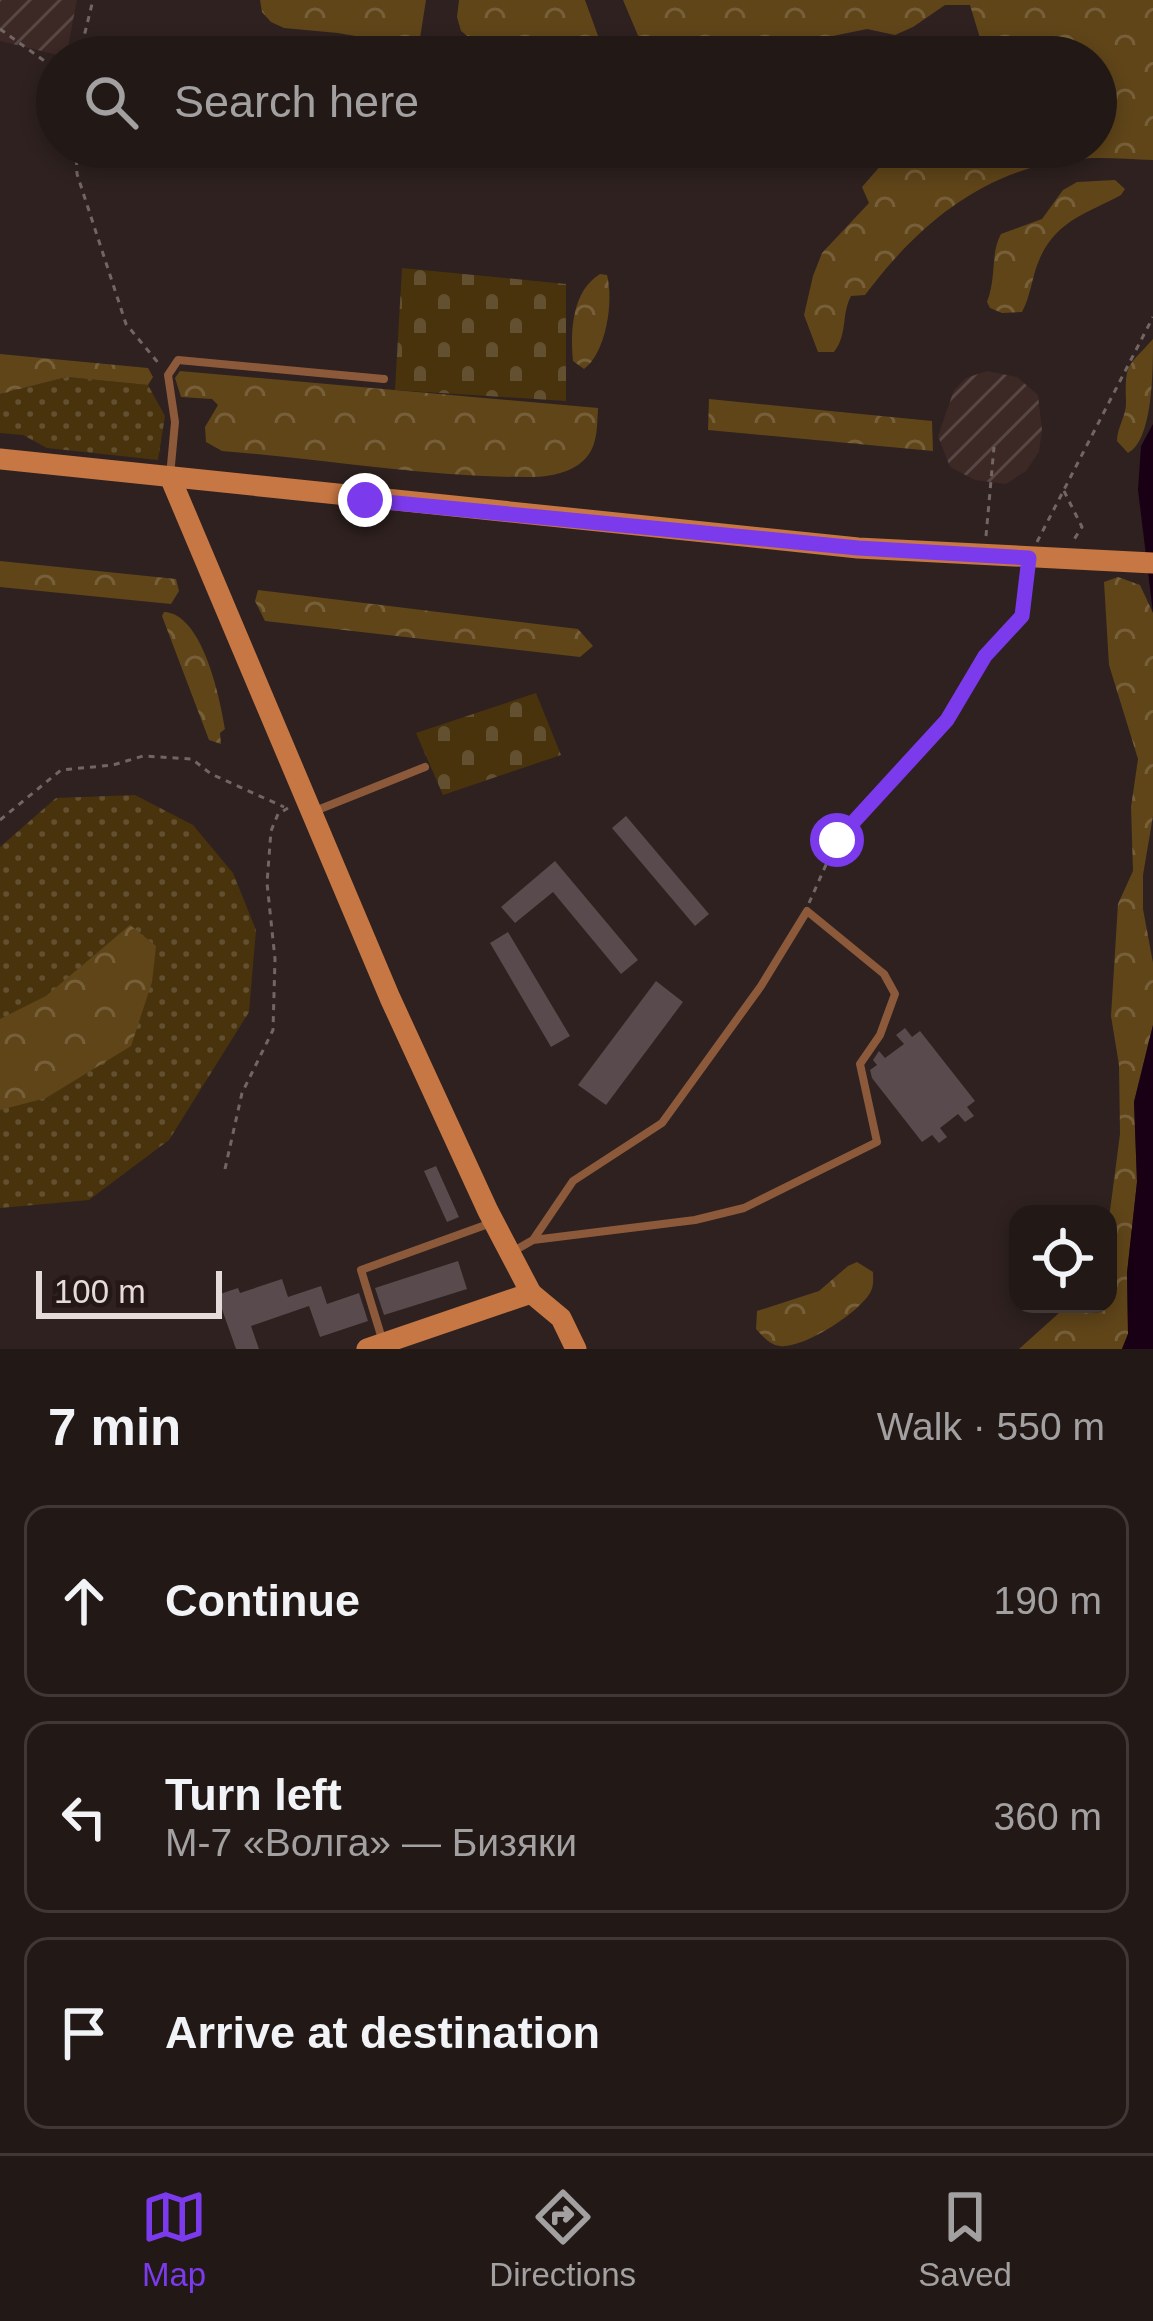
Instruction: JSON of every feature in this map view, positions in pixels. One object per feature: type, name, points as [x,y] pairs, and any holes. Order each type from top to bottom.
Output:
[{"type":"main road","points":[[0,459],[813,544],[1153,562]]},
{"type":"main road","points":[[170,477],[390,998],[494,1222],[531,1293],[561,1318],[576,1349]]},
{"type":"main road","points":[[375,1346],[531,1293]]},
{"type":"lane","points":[[170,477],[175,422],[168,375],[178,360],[384,380]]},
{"type":"lane","points":[[310,814],[425,767]]},
{"type":"lane","points":[[511,1253],[533,1240],[695,1220],[745,1208],[877,1142],[860,1064],[880,1035],[895,994],[884,974],[807,911],[662,1123],[574,1181],[533,1240]]},
{"type":"lane","points":[[375,1346],[361,1270],[494,1222]]},
{"type":"path","points":[[84,36],[93,0]]},
{"type":"path","points":[[0,29],[36,55]]},
{"type":"path","points":[[77,168],[126,324],[168,375]]},
{"type":"path","points":[[807,911],[837,840],[947,720],[985,656],[1022,616],[1029,558],[1153,316]]},
{"type":"path","points":[[984,555],[994,447]]},
{"type":"path","points":[[1062,559],[1082,527],[1064,490]]},
{"type":"path","points":[[0,820],[61,770],[113,765],[143,756],[192,760],[288,808],[278,814],[271,831],[267,883],[275,959],[273,1030],[242,1093],[225,1169]]},
{"type":"shaded area","points":[[0,0],[77,0],[70,36],[36,36],[36,50],[0,41]]},
{"type":"shaded area","points":[[987,371],[1017,377],[1038,395],[1039,452],[1026,471],[1006,484],[975,480],[950,467],[938,436],[954,390],[966,378]]},
{"type":"shaded area","points":[[1153,424],[1153,613],[1138,490],[1141,446]]},
{"type":"shaded area","points":[[1153,1025],[1153,1349],[1122,1349],[1128,1334],[1127,1273],[1137,1182],[1134,1102]]},
{"type":"green space","points":[[260,0],[426,0],[420,36],[355,36],[284,28],[262,12]]},
{"type":"green space","points":[[459,0],[585,0],[598,36],[467,36],[457,17]]},
{"type":"green space","points":[[623,0],[1153,0],[1153,160],[1117,159],[1117,36],[979,36],[970,5],[945,5],[895,35],[867,29],[833,36],[638,36]]},
{"type":"green space","points":[[879,168],[1031,168],[979,190],[929,225],[865,295],[851,296],[834,352],[818,352],[804,315],[813,276],[822,253],[869,203],[862,187]]},
{"type":"green space","points":[[1115,180],[1125,189],[1121,195],[1074,219],[1047,245],[1022,312],[990,308],[987,302],[1001,234],[1042,219],[1063,190],[1077,182]]},
{"type":"green space","points":[[402,268],[566,284],[566,401],[395,390]]},
{"type":"green space","points":[[600,274],[607,275],[609,312],[598,351],[584,369],[573,361],[575,313],[584,291]]},
{"type":"green space","points":[[1153,339],[1147,420],[1128,453],[1117,441],[1126,406],[1127,372]]},
{"type":"green space","points":[[0,354],[148,368],[153,377],[148,385],[67,377],[0,394]]},
{"type":"green space","points":[[180,371],[598,408],[596,436],[589,455],[579,464],[540,477],[455,474],[222,451],[206,442],[205,427],[218,405],[212,399],[181,397],[175,378]]},
{"type":"green space","points":[[67,377],[148,385],[165,416],[158,460],[47,448],[23,435],[0,433],[0,394]]},
{"type":"green space","points":[[709,399],[932,421],[933,451],[708,430]]},
{"type":"green space","points":[[0,561],[176,579],[179,591],[171,604],[0,587]]},
{"type":"green space","points":[[1118,577],[1140,585],[1153,613],[1153,816],[1143,875],[1143,909],[1153,963],[1153,1025],[1134,1102],[1137,1182],[1127,1273],[1128,1334],[1122,1349],[1019,1349],[1059,1313],[1117,1313],[1117,1205],[1111,1205],[1120,1134],[1119,1065],[1111,1016],[1118,904],[1133,871],[1131,807],[1138,759],[1109,665],[1104,582]]},
{"type":"green space","points":[[258,590],[578,629],[593,646],[580,657],[265,621],[255,601]]},
{"type":"green space","points":[[164,612],[189,626],[207,659],[225,729],[220,733],[221,744],[209,740]]},
{"type":"green space","points":[[536,693],[561,755],[443,795],[416,733]]},
{"type":"green space","points":[[135,795],[193,825],[233,873],[256,930],[249,1012],[169,1140],[89,1200],[0,1208],[0,847],[56,798]]},
{"type":"green space","points":[[130,925],[156,946],[152,982],[131,1046],[46,1098],[0,1110],[0,1019],[46,996]]},
{"type":"green space","points":[[857,1262],[873,1272],[872,1289],[856,1309],[830,1327],[803,1342],[780,1346],[756,1329],[757,1311],[819,1291]]},
{"type":"building","points":[[626,816],[709,914],[695,926],[612,828]]},
{"type":"building","points":[[555,861],[638,960],[621,974],[553,892],[515,923],[501,907]]},
{"type":"building","points":[[508,932],[570,1036],[551,1047],[490,943]]},
{"type":"building","points":[[656,981],[683,1002],[606,1105],[578,1085]]},
{"type":"building","points":[[905,1028],[912,1037],[920,1031],[975,1101],[967,1107],[974,1116],[965,1122],[958,1114],[940,1128],[947,1137],[939,1143],[932,1135],[922,1142],[872,1078],[870,1070],[877,1065],[873,1060],[879,1051],[885,1058],[904,1044],[896,1035]]},
{"type":"building","points":[[436,1166],[459,1217],[447,1222],[424,1171]]},
{"type":"building","points":[[458,1261],[467,1289],[384,1315],[375,1288]]},
{"type":"building","points":[[282,1279],[288,1297],[321,1286],[327,1304],[359,1293],[368,1321],[320,1337],[309,1306],[251,1326],[259,1349],[236,1349],[217,1295]]},
{"type":"route","points":[[365,500],[858,548],[1029,558],[1022,616],[985,656],[947,720],[837,840]]}]
